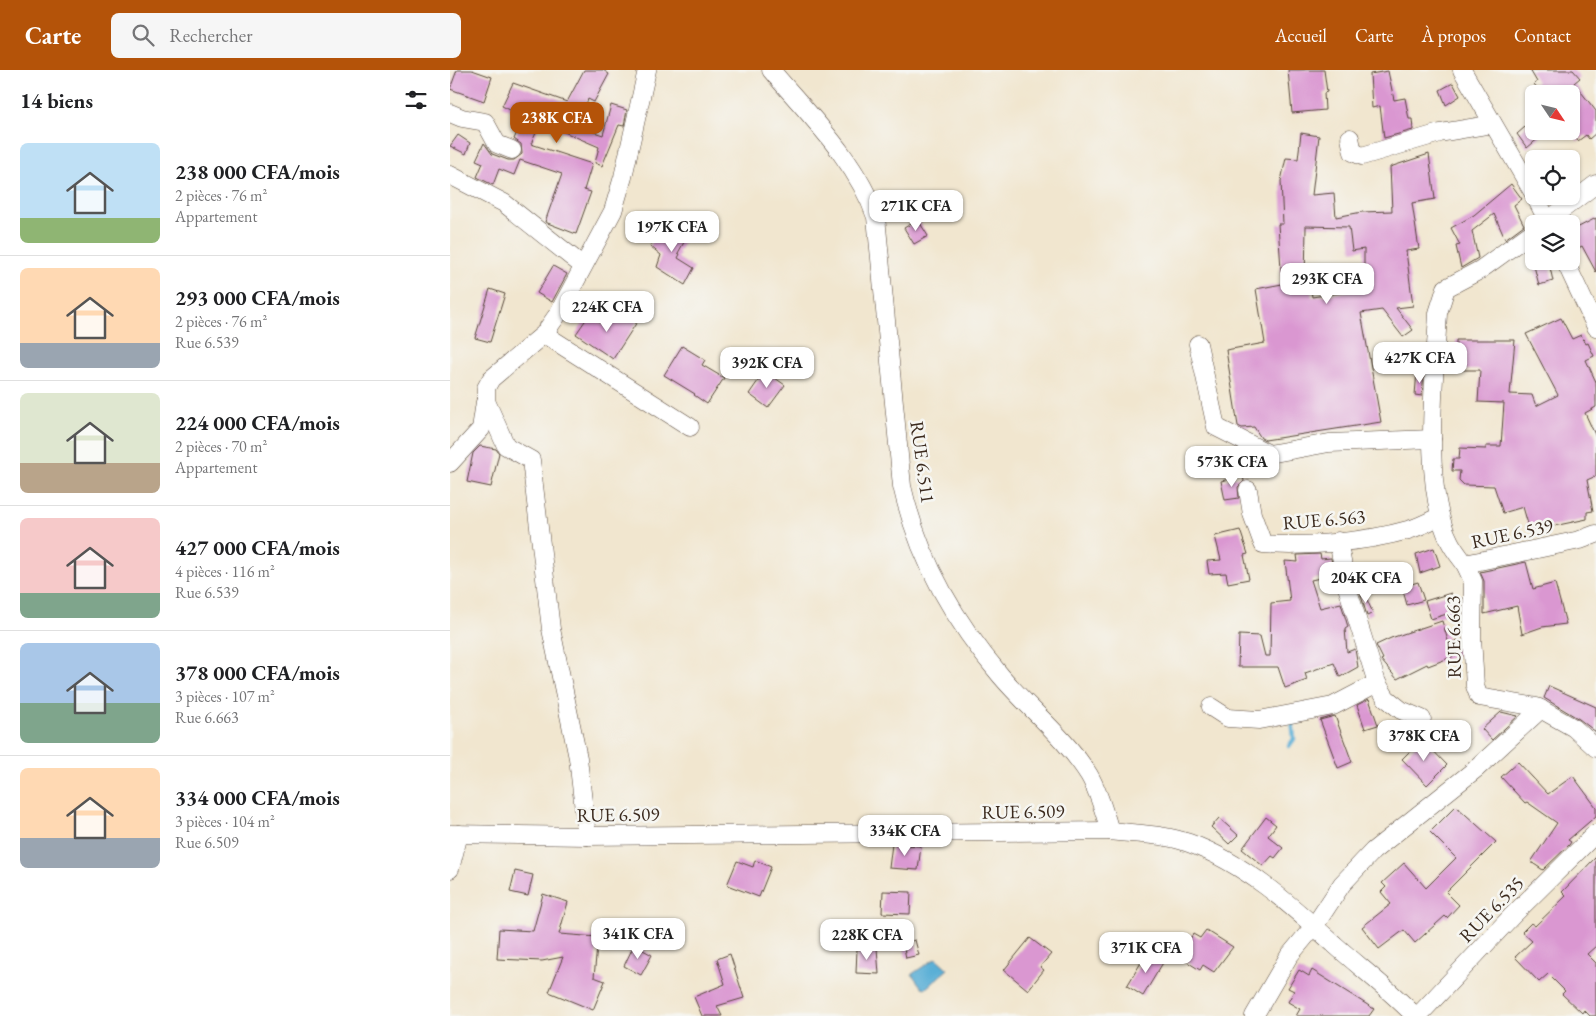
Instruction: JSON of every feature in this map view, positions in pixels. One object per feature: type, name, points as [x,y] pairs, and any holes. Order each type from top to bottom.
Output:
[{"type":"street","points":[[450,463],[481,429],[486,401],[486,388],[491,379],[544,334],[558,314],[613,211],[623,177],[647,70]]},
{"type":"street","name":"RUE 6.511","points":[[771,70],[825,133],[856,176],[870,198],[876,217],[902,486],[909,518],[919,544],[943,593],[966,630],[1000,675],[1076,756],[1090,777],[1100,799],[1110,832]]},
{"type":"street","points":[[1462,70],[1525,179]]},
{"type":"street","points":[[450,113],[462,118],[485,122],[497,144],[512,150]]},
{"type":"street","points":[[1350,138],[1353,152],[1362,156],[1440,133],[1493,124]]},
{"type":"street","points":[[450,175],[504,203],[584,266]]},
{"type":"street","name":"RUE 6.539","points":[[1557,215],[1596,184]]},
{"type":"street","name":"RUE 6.539","points":[[1525,238],[1480,270],[1446,288],[1438,313],[1432,457],[1440,516],[1450,542],[1465,564],[1580,540],[1596,534]]},
{"type":"street","points":[[1569,270],[1596,327]]},
{"type":"street","points":[[544,334],[690,427]]},
{"type":"street","points":[[1198,344],[1216,427],[1268,454],[1329,443],[1432,439]]},
{"type":"street","points":[[486,401],[506,446],[531,460],[551,629],[578,758],[587,836]]},
{"type":"street","name":"RUE 6.563","points":[[1248,490],[1252,514],[1263,544],[1282,545],[1338,541],[1410,529],[1440,516]]},
{"type":"street","points":[[1338,541],[1347,586],[1377,683],[1386,698],[1400,710],[1422,719]]},
{"type":"street","name":"RUE 6.663","points":[[1465,564],[1473,581],[1472,637],[1478,696],[1522,703],[1541,709],[1574,728],[1596,748]]},
{"type":"street","points":[[1211,707],[1228,718],[1259,720],[1333,706],[1377,683]]},
{"type":"street","points":[[1254,1016],[1279,971],[1315,925],[1342,884],[1373,850],[1477,768],[1541,709]]},
{"type":"street","name":"RUE 6.509","points":[[455,834],[587,836],[1110,832],[1187,842],[1211,851],[1253,878],[1315,925],[1416,1016]]},
{"type":"street","name":"RUE 6.535","points":[[1416,1016],[1512,916],[1596,833]]},
{"type":"street","points":[[450,869],[455,834]]},
{"type":"water","points":[[936,958],[948,969],[925,989],[922,988],[912,974]]},
{"type":"building","points":[[457,70],[472,70],[492,77],[484,101],[450,89]]},
{"type":"building","points":[[584,70],[603,70],[609,74],[594,102],[588,99],[579,127],[603,135],[611,105],[627,110],[624,126],[619,125],[602,166],[595,163],[599,147],[541,122],[531,144],[592,164],[584,190],[591,192],[576,234],[545,222],[562,174],[520,160],[514,175],[499,169],[493,185],[477,177],[483,163],[476,160],[484,143],[492,154],[508,160],[514,160],[522,154],[521,144],[514,139],[524,117],[502,106],[513,83],[567,102]]},
{"type":"building","points":[[1288,70],[1324,70],[1327,92],[1324,93],[1325,110],[1292,113]]},
{"type":"building","points":[[1530,70],[1573,70],[1580,78],[1574,83],[1576,85],[1535,85],[1537,82]]},
{"type":"building","points":[[1388,71],[1394,100],[1405,98],[1409,119],[1412,119],[1413,130],[1384,138],[1380,106],[1372,108],[1370,74]]},
{"type":"building","points":[[1453,83],[1460,96],[1446,105],[1440,90]]},
{"type":"building","points":[[1580,91],[1596,111],[1596,133],[1589,139],[1586,135],[1580,140]]},
{"type":"building","points":[[1525,127],[1525,140],[1536,140],[1527,148],[1517,134]]},
{"type":"building","points":[[1301,133],[1319,136],[1312,195],[1334,193],[1336,217],[1362,212],[1392,211],[1390,167],[1429,154],[1435,199],[1412,203],[1419,249],[1406,251],[1413,306],[1396,308],[1413,330],[1403,337],[1382,310],[1361,313],[1381,422],[1265,440],[1261,438],[1254,427],[1242,428],[1238,426],[1226,350],[1265,343],[1256,289],[1282,284],[1278,224],[1283,224],[1281,181],[1286,158],[1298,159]],"holes":[[[1306,226],[1349,227],[1352,251],[1364,249],[1364,276],[1355,277],[1357,290],[1312,297],[1310,282],[1305,283]]]},
{"type":"building","points":[[458,135],[470,143],[466,154],[450,146]]},
{"type":"building","points":[[1511,184],[1522,199],[1514,205],[1524,225],[1505,239],[1494,214],[1472,231],[1478,258],[1461,268],[1456,246],[1460,245],[1451,228],[1474,215]]},
{"type":"building","points":[[1596,218],[1596,272],[1582,246],[1580,247],[1580,226]]},
{"type":"building","points":[[918,220],[928,236],[914,244],[904,228]]},
{"type":"building","points":[[664,222],[688,235],[678,253],[680,254],[678,258],[694,268],[685,285],[657,267],[661,255],[650,246]]},
{"type":"building","points":[[553,266],[567,274],[552,302],[537,293]]},
{"type":"building","points":[[1535,270],[1551,270],[1553,281],[1539,285]]},
{"type":"building","points":[[490,289],[505,294],[490,342],[475,338]]},
{"type":"building","points":[[618,310],[637,322],[613,359],[576,334],[589,315],[607,327]]},
{"type":"building","points":[[1561,318],[1572,339],[1581,335],[1586,344],[1588,343],[1594,356],[1586,360],[1596,382],[1596,407],[1585,413],[1596,437],[1596,476],[1587,480],[1593,511],[1587,512],[1587,519],[1530,531],[1523,507],[1503,513],[1494,486],[1464,485],[1459,480],[1460,471],[1452,471],[1453,459],[1459,459],[1460,448],[1486,449],[1486,446],[1501,446],[1504,403],[1478,402],[1480,370],[1462,370],[1462,353],[1456,353],[1456,340],[1515,340],[1510,394],[1532,395],[1536,406],[1558,395],[1526,334]]},
{"type":"building","points":[[682,346],[705,360],[702,365],[724,378],[707,404],[695,394],[664,375]]},
{"type":"building","points":[[765,371],[785,385],[768,408],[749,394]]},
{"type":"building","points":[[1417,371],[1424,372],[1422,396],[1415,395]]},
{"type":"building","points":[[480,446],[496,449],[499,453],[491,487],[467,482],[473,453]]},
{"type":"building","points":[[1243,476],[1244,481],[1238,487],[1239,498],[1225,500],[1221,481]]},
{"type":"building","points":[[1240,530],[1248,554],[1244,555],[1249,579],[1228,583],[1226,573],[1209,574],[1207,561],[1221,560],[1215,536]]},
{"type":"building","points":[[1434,548],[1440,566],[1420,573],[1416,554]]},
{"type":"building","points":[[1320,554],[1321,559],[1331,558],[1334,575],[1311,580],[1320,608],[1341,603],[1348,627],[1345,629],[1347,652],[1355,649],[1358,667],[1340,677],[1334,663],[1305,673],[1307,680],[1285,688],[1278,667],[1238,667],[1239,635],[1260,636],[1265,656],[1270,656],[1271,603],[1290,601],[1285,561],[1298,562],[1297,555]]},
{"type":"building","points":[[1526,562],[1533,589],[1555,583],[1566,624],[1542,627],[1522,634],[1517,606],[1484,614],[1484,581],[1480,572]]},
{"type":"building","points":[[1418,582],[1424,600],[1407,605],[1402,587]]},
{"type":"building","points":[[1363,591],[1373,613],[1367,616],[1360,592]]},
{"type":"building","points":[[1451,593],[1456,611],[1431,619],[1425,601]]},
{"type":"building","points":[[1442,621],[1449,644],[1458,640],[1462,653],[1428,666],[1427,664],[1397,679],[1381,660],[1383,659],[1376,645]]},
{"type":"building","points":[[1549,686],[1596,707],[1596,732],[1579,719],[1544,698]]},
{"type":"building","points":[[1369,699],[1378,725],[1365,729],[1357,705]]},
{"type":"building","points":[[1501,712],[1518,716],[1492,740],[1482,729]]},
{"type":"building","points":[[1335,716],[1352,762],[1338,768],[1320,720]]},
{"type":"building","points":[[1422,739],[1447,765],[1427,785],[1402,759]]},
{"type":"building","points":[[1518,762],[1548,794],[1573,776],[1596,807],[1596,816],[1568,840],[1571,842],[1569,845],[1543,870],[1531,862],[1557,823],[1527,802],[1525,803],[1501,777]]},
{"type":"building","points":[[1456,806],[1496,842],[1446,892],[1459,905],[1447,918],[1445,916],[1415,943],[1404,930],[1379,949],[1362,927],[1391,904],[1381,892],[1386,887],[1382,883],[1404,863],[1426,888],[1456,858],[1430,832]]},
{"type":"building","points":[[1266,817],[1276,825],[1268,836],[1283,848],[1275,858],[1272,856],[1263,866],[1242,849]]},
{"type":"building","points":[[1219,818],[1238,835],[1229,844],[1211,827]]},
{"type":"building","points":[[892,844],[921,846],[918,870],[889,868]]},
{"type":"building","points":[[1596,857],[1596,946],[1587,954],[1596,963],[1596,1016],[1590,1016],[1584,1010],[1582,1013],[1562,994],[1565,991],[1548,974],[1539,982],[1515,957],[1532,941],[1522,932],[1531,923],[1535,926],[1566,896],[1562,892]]},
{"type":"building","points":[[755,860],[771,867],[759,897],[727,885],[737,861],[753,867]]},
{"type":"building","points":[[515,871],[533,875],[528,896],[510,892]]},
{"type":"building","points":[[883,891],[911,892],[910,914],[882,913]]},
{"type":"building","points":[[543,894],[568,902],[559,934],[598,937],[594,977],[605,981],[593,1010],[549,992],[563,957],[542,961],[497,959],[499,929],[533,931]]},
{"type":"building","points":[[1206,930],[1233,947],[1214,972],[1203,965],[1200,970],[1179,957],[1193,934],[1200,938]]},
{"type":"building","points":[[1030,938],[1051,954],[1040,967],[1044,970],[1028,990],[1004,970]]},
{"type":"building","points":[[915,940],[919,955],[906,958],[903,943]]},
{"type":"building","points":[[634,945],[652,955],[641,975],[624,966]]},
{"type":"building","points":[[877,948],[879,974],[856,973],[857,949]]},
{"type":"building","points":[[1148,951],[1164,961],[1143,996],[1127,986]]},
{"type":"building","points":[[730,954],[744,998],[717,1006],[722,1016],[702,1016],[694,997],[725,984],[717,959]]},
{"type":"building","points":[[1299,970],[1309,976],[1312,970],[1374,1009],[1369,1016],[1296,1016],[1300,1009],[1288,1002],[1294,991],[1288,988]]},
{"type":"waterway","points":[[1289,746],[1294,739],[1292,718]]}]
